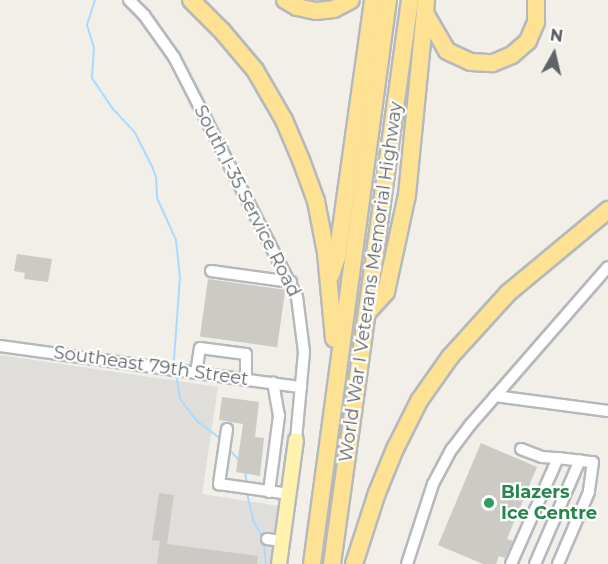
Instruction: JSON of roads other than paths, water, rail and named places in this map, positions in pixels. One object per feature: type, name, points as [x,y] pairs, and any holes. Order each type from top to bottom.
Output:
[{"type":"highway","points":[[191,0],[222,31],[255,70],[284,120],[302,160],[316,201],[329,282],[336,370]]},
{"type":"highway","points":[[285,0],[297,7],[316,11],[334,9],[351,0]]},
{"type":"highway","points":[[329,282],[337,257],[373,0]]},
{"type":"highway","name":"World War I Veterans Memorial Highway","points":[[312,564],[336,370],[388,0]]},
{"type":"highway","name":"World War I Veterans Memorial Highway","points":[[332,564],[410,0]]},
{"type":"highway","points":[[425,6],[447,51],[471,63],[493,63],[512,55],[528,41],[536,22],[536,0]]},
{"type":"highway","points":[[368,312],[386,292],[407,195],[425,6]]},
{"type":"highway","points":[[354,564],[377,493],[395,449],[419,401],[450,357],[508,294],[608,210]]},
{"type":"main road","name":"South I-35 Service Road","points":[[279,564],[296,440]]},
{"type":"street","name":"South I-35 Service Road","points":[[129,0],[174,57],[291,282],[304,333],[296,440]]},
{"type":"street","points":[[408,559],[433,484],[452,449],[495,396],[608,267]]},
{"type":"street","points":[[211,271],[291,282]]},
{"type":"street","name":"Southeast 79th Street","points":[[0,346],[301,387]]},
{"type":"street","points":[[196,372],[200,348],[246,354],[246,379]]},
{"type":"street","points":[[268,492],[279,416],[273,383]]},
{"type":"street","points":[[495,396],[608,411]]},
{"type":"street","points":[[227,429],[219,484],[289,494]]},
{"type":"street","points":[[521,449],[542,457],[592,462],[589,492],[558,564]]},
{"type":"street","points":[[511,564],[558,458]]},
{"type":"street","points":[[535,564],[580,460]]},
{"type":"street","points":[[267,539],[282,541]]},
{"type":"waterway","points":[[95,0],[87,25],[94,48],[92,78],[113,109],[135,133],[152,166],[156,177],[157,198],[176,240],[180,277],[174,359],[176,368]]},
{"type":"waterway","points":[[176,373],[180,399],[197,421],[221,439]]},
{"type":"waterway","points":[[228,448],[238,459]]},
{"type":"waterway","points":[[245,472],[247,484]]},
{"type":"waterway","points":[[247,493],[253,520],[263,538]]},
{"type":"waterway","points":[[264,543],[266,564]]},
{"type":"place","name":"Blazers Ice Centre","points":[[489,503]]}]
